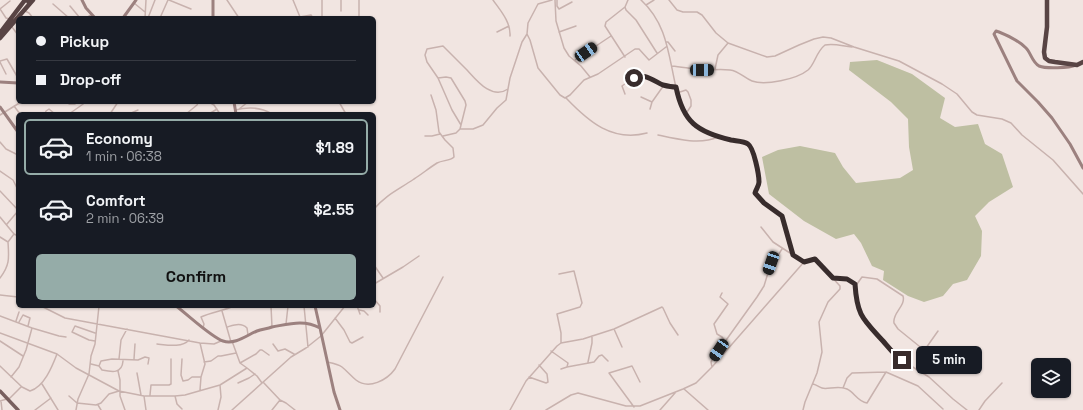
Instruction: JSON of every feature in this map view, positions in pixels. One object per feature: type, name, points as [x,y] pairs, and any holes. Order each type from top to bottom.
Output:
[{"type":"highway","points":[[0,32],[25,0],[31,2],[20,16]]},
{"type":"highway","points":[[1047,0],[1047,27],[1044,56],[1050,61],[1077,65],[1083,62]]},
{"type":"highway","points":[[0,38],[16,20]]},
{"type":"main road","points":[[82,0],[86,8],[92,14]]},
{"type":"main road","points":[[213,0],[214,16]]},
{"type":"main road","points":[[124,16],[135,2]]},
{"type":"main road","points":[[1077,65],[1067,68],[1040,66],[1035,62],[1027,49],[1019,42],[996,31],[994,34],[1017,81],[1035,98],[1052,118],[1070,144],[1083,168]]},
{"type":"main road","points":[[0,82],[16,83]]},
{"type":"main road","points":[[0,107],[16,129]]},
{"type":"main road","points":[[179,308],[221,341],[232,342],[240,340],[258,331],[286,324],[305,323],[313,324],[320,328]]},
{"type":"main road","points":[[315,308],[334,392],[340,410]]},
{"type":"main road","points":[[0,391],[18,410]]},
{"type":"street","points":[[145,16],[146,0]]},
{"type":"street","points":[[149,16],[155,0]]},
{"type":"street","points":[[161,16],[169,0],[191,9]]},
{"type":"street","points":[[227,0],[238,16]]},
{"type":"street","points":[[293,0],[300,16]]},
{"type":"street","points":[[322,0],[322,16]]},
{"type":"street","points":[[341,0],[341,11]]},
{"type":"street","points":[[359,0],[359,16]]},
{"type":"street","points":[[493,0],[509,26],[510,36]]},
{"type":"street","points":[[554,0],[559,9],[572,2]]},
{"type":"street","points":[[554,0],[558,32],[566,53],[575,60],[590,77]]},
{"type":"street","points":[[442,137],[460,129],[473,129],[485,124],[499,106],[506,100],[510,78],[521,45],[527,34],[528,23],[537,5],[554,0]]},
{"type":"street","points":[[625,57],[605,27],[605,23],[625,7],[628,0]]},
{"type":"street","points":[[641,0],[659,22],[679,101],[686,115],[701,130],[718,137],[746,142],[750,145],[754,155],[759,182],[755,193],[764,203],[782,216],[793,255]]},
{"type":"street","points":[[646,5],[654,0]]},
{"type":"street","points":[[669,0],[677,10],[683,12],[697,12],[702,15],[716,33],[728,43],[767,56],[775,56],[814,39],[823,37],[831,38],[899,61],[946,86],[957,94],[972,112],[977,115],[1002,119],[1011,124],[1053,160],[1083,194]]},
{"type":"street","points":[[10,1],[0,9],[6,18],[10,19]]},
{"type":"street","points":[[135,2],[145,12]]},
{"type":"street","points":[[53,4],[67,16]]},
{"type":"street","points":[[70,6],[78,16]]},
{"type":"street","points":[[145,6],[152,8]]},
{"type":"street","points":[[625,7],[638,23],[657,54]]},
{"type":"street","points":[[24,11],[31,16]]},
{"type":"street","points":[[11,26],[16,32]]},
{"type":"street","points":[[497,32],[509,26]]},
{"type":"street","points":[[558,32],[576,26]]},
{"type":"street","points":[[527,34],[540,72],[563,98],[566,98],[591,122],[602,128],[630,136],[637,136],[647,133]]},
{"type":"street","points":[[575,60],[611,36]]},
{"type":"street","points":[[665,42],[668,42],[675,51]]},
{"type":"street","points":[[715,69],[718,55],[728,43]]},
{"type":"street","points":[[671,66],[702,70],[715,69],[736,71],[750,81],[768,83],[807,71],[812,66],[819,50],[825,45],[836,44],[854,47]]},
{"type":"street","points":[[461,125],[452,110],[438,78],[428,64],[425,55],[428,48],[442,45],[478,83],[497,93],[504,92],[508,89]]},
{"type":"street","points":[[566,98],[584,80],[598,74],[637,49],[641,50],[649,60],[666,47]]},
{"type":"street","points":[[6,74],[0,62],[7,59],[16,75]]},
{"type":"street","points":[[625,94],[622,86],[637,75],[643,75],[664,85],[676,87]]},
{"type":"street","points":[[438,78],[451,78],[465,101],[466,107],[460,129]]},
{"type":"street","points":[[650,109],[652,102],[664,85]]},
{"type":"street","points":[[677,93],[686,90],[688,92],[692,106],[686,115]]},
{"type":"street","points":[[376,207],[383,198],[392,192],[438,163],[454,158],[455,156],[453,148],[440,134],[436,110],[431,96]]},
{"type":"street","points":[[640,97],[652,102]]},
{"type":"street","points":[[0,115],[17,104]]},
{"type":"street","points":[[73,112],[84,104]]},
{"type":"street","points":[[188,112],[197,104]]},
{"type":"street","points":[[212,104],[219,112]]},
{"type":"street","points":[[236,112],[246,104]]},
{"type":"street","points":[[14,106],[18,112]]},
{"type":"street","points":[[236,112],[256,108],[268,112]]},
{"type":"street","points":[[212,112],[217,109]]},
{"type":"street","points":[[134,112],[138,110]]},
{"type":"street","points":[[425,136],[440,134]]},
{"type":"street","points":[[658,135],[699,141],[710,141],[718,137]]},
{"type":"street","points":[[0,142],[6,149],[16,154]]},
{"type":"street","points":[[0,171],[13,180],[16,186]]},
{"type":"street","points":[[0,191],[16,208]]},
{"type":"street","points":[[7,224],[16,213]]},
{"type":"street","points":[[0,217],[14,234],[8,242],[9,258],[7,267],[0,278]]},
{"type":"street","points":[[761,227],[771,240],[782,249],[804,262]]},
{"type":"street","points":[[0,237],[8,242]]},
{"type":"street","points":[[712,367],[712,361],[764,286],[771,263],[773,263],[782,249]]},
{"type":"street","points":[[376,283],[419,256]]},
{"type":"street","points":[[546,410],[571,395],[578,393],[620,405],[634,407],[683,389],[699,380],[712,367],[804,262],[815,259],[833,278],[840,289],[828,302],[819,322],[822,352],[814,384],[807,397],[803,410]]},
{"type":"street","points":[[376,268],[384,279]]},
{"type":"street","points":[[559,274],[574,271],[582,303],[581,306],[557,314],[561,333],[561,343]]},
{"type":"street","points":[[327,362],[341,366],[356,380],[363,383],[373,383],[386,378],[395,369],[443,277]]},
{"type":"street","points":[[855,284],[857,284],[862,277],[874,278],[903,296],[904,299],[894,317],[894,323],[913,343],[922,348],[926,348],[938,331]]},
{"type":"street","points":[[833,278],[847,279],[855,284]]},
{"type":"street","points":[[855,284],[858,307],[865,322],[898,358],[929,377],[952,399],[967,410]]},
{"type":"street","points":[[722,293],[720,297],[728,303],[714,324],[717,334],[725,341]]},
{"type":"street","points":[[0,295],[16,297]]},
{"type":"street","points":[[376,300],[380,305],[380,312]]},
{"type":"street","points":[[510,410],[529,376],[551,351],[561,343],[614,329],[662,307],[678,335]]},
{"type":"street","points":[[45,308],[63,318],[200,343],[217,344],[221,341]]},
{"type":"street","points":[[76,410],[77,403],[89,374],[99,308]]},
{"type":"street","points":[[204,328],[201,317],[217,310],[222,311],[229,308]]},
{"type":"street","points":[[271,308],[272,328]]},
{"type":"street","points":[[286,324],[288,308]]},
{"type":"street","points":[[304,308],[308,347]]},
{"type":"street","points":[[232,410],[235,409],[294,354],[308,347],[321,336],[343,308]]},
{"type":"street","points":[[359,310],[360,314]]},
{"type":"street","points":[[359,310],[364,311],[368,315]]},
{"type":"street","points":[[222,311],[226,328],[240,363],[255,374],[280,400],[295,410]]},
{"type":"street","points":[[16,321],[19,312]]},
{"type":"street","points":[[19,322],[23,315],[30,318],[28,326]]},
{"type":"street","points":[[0,316],[32,328],[66,337]]},
{"type":"street","points":[[335,318],[344,330],[350,342],[352,343],[363,337]]},
{"type":"street","points":[[226,328],[243,324],[247,328],[248,335]]},
{"type":"street","points":[[95,341],[89,340],[72,332],[75,326],[96,333]]},
{"type":"street","points":[[11,377],[19,366],[32,328]]},
{"type":"street","points":[[119,360],[121,343],[127,329]]},
{"type":"street","points":[[614,329],[622,347]]},
{"type":"street","points":[[0,333],[57,354],[76,368],[119,391],[144,396],[185,395],[220,385],[247,368]]},
{"type":"street","points":[[588,363],[592,336]]},
{"type":"street","points":[[157,344],[179,345],[187,343],[189,340]]},
{"type":"street","points":[[0,341],[23,356]]},
{"type":"street","points":[[200,343],[205,365],[201,377],[200,390]]},
{"type":"street","points":[[134,359],[135,344]]},
{"type":"street","points":[[273,344],[278,350],[285,349],[294,354]]},
{"type":"street","points":[[240,363],[256,354],[261,349],[269,355]]},
{"type":"street","points":[[551,351],[566,360],[568,363],[567,367]]},
{"type":"street","points":[[204,362],[211,361],[218,356],[236,353]]},
{"type":"street","points":[[0,366],[22,387],[30,391],[38,388],[42,384],[57,354]]},
{"type":"street","points":[[561,369],[595,361],[602,355],[608,361]]},
{"type":"street","points":[[99,366],[100,361],[138,360],[147,357],[149,359],[148,364]]},
{"type":"street","points":[[150,396],[151,386],[171,384],[171,359]]},
{"type":"street","points":[[182,359],[181,375],[183,381],[192,377],[201,377]]},
{"type":"street","points":[[91,364],[99,366],[102,370],[112,372],[118,371],[124,360]]},
{"type":"street","points":[[529,376],[546,383],[548,382],[547,374],[539,365]]},
{"type":"street","points":[[634,407],[609,373],[632,366],[640,382]]},
{"type":"street","points":[[118,371],[120,378],[119,391],[125,410]]},
{"type":"street","points":[[814,384],[823,388],[833,387],[848,389],[862,401],[867,403],[886,372]]},
{"type":"street","points":[[843,388],[847,378],[852,373],[886,372],[918,386],[943,409]]},
{"type":"street","points":[[137,373],[141,395]]},
{"type":"street","points":[[238,383],[255,374]]},
{"type":"street","points":[[979,410],[985,401],[1002,383]]},
{"type":"street","points":[[42,384],[58,410]]},
{"type":"street","points":[[218,410],[221,397],[220,385]]},
{"type":"street","points":[[2,410],[0,401],[10,398],[22,387]]},
{"type":"street","points":[[683,389],[708,410]]},
{"type":"street","points":[[98,405],[109,394],[119,391]]},
{"type":"street","points":[[660,410],[676,392]]},
{"type":"street","points":[[69,396],[77,403],[98,405]]},
{"type":"street","points":[[144,396],[146,410]]},
{"type":"street","points":[[175,396],[177,404],[182,409]]},
{"type":"street","points":[[35,410],[51,398]]},
{"type":"street","points":[[272,410],[280,400]]},
{"type":"street","points":[[98,405],[101,410]]},
{"type":"green space","points":[[877,60],[912,74],[945,98],[940,118],[955,127],[978,124],[985,144],[1002,154],[1013,187],[989,202],[975,216],[982,231],[981,256],[967,280],[953,284],[943,296],[924,302],[908,296],[883,280],[884,271],[872,266],[861,243],[854,234],[836,239],[804,221],[769,194],[762,157],[778,150],[800,146],[835,153],[843,167],[856,183],[900,178],[913,170],[909,147],[908,119],[891,102],[849,70],[850,62]]},
{"type":"route","points":[[634,78],[637,75],[643,75],[664,85],[676,87],[679,101],[687,117],[697,127],[708,134],[734,141],[746,142],[750,145],[754,155],[759,182],[755,193],[758,198],[782,216],[793,255],[804,262],[815,259],[833,278],[851,280],[855,284],[856,300],[860,313],[865,322],[893,353],[902,360]]}]
